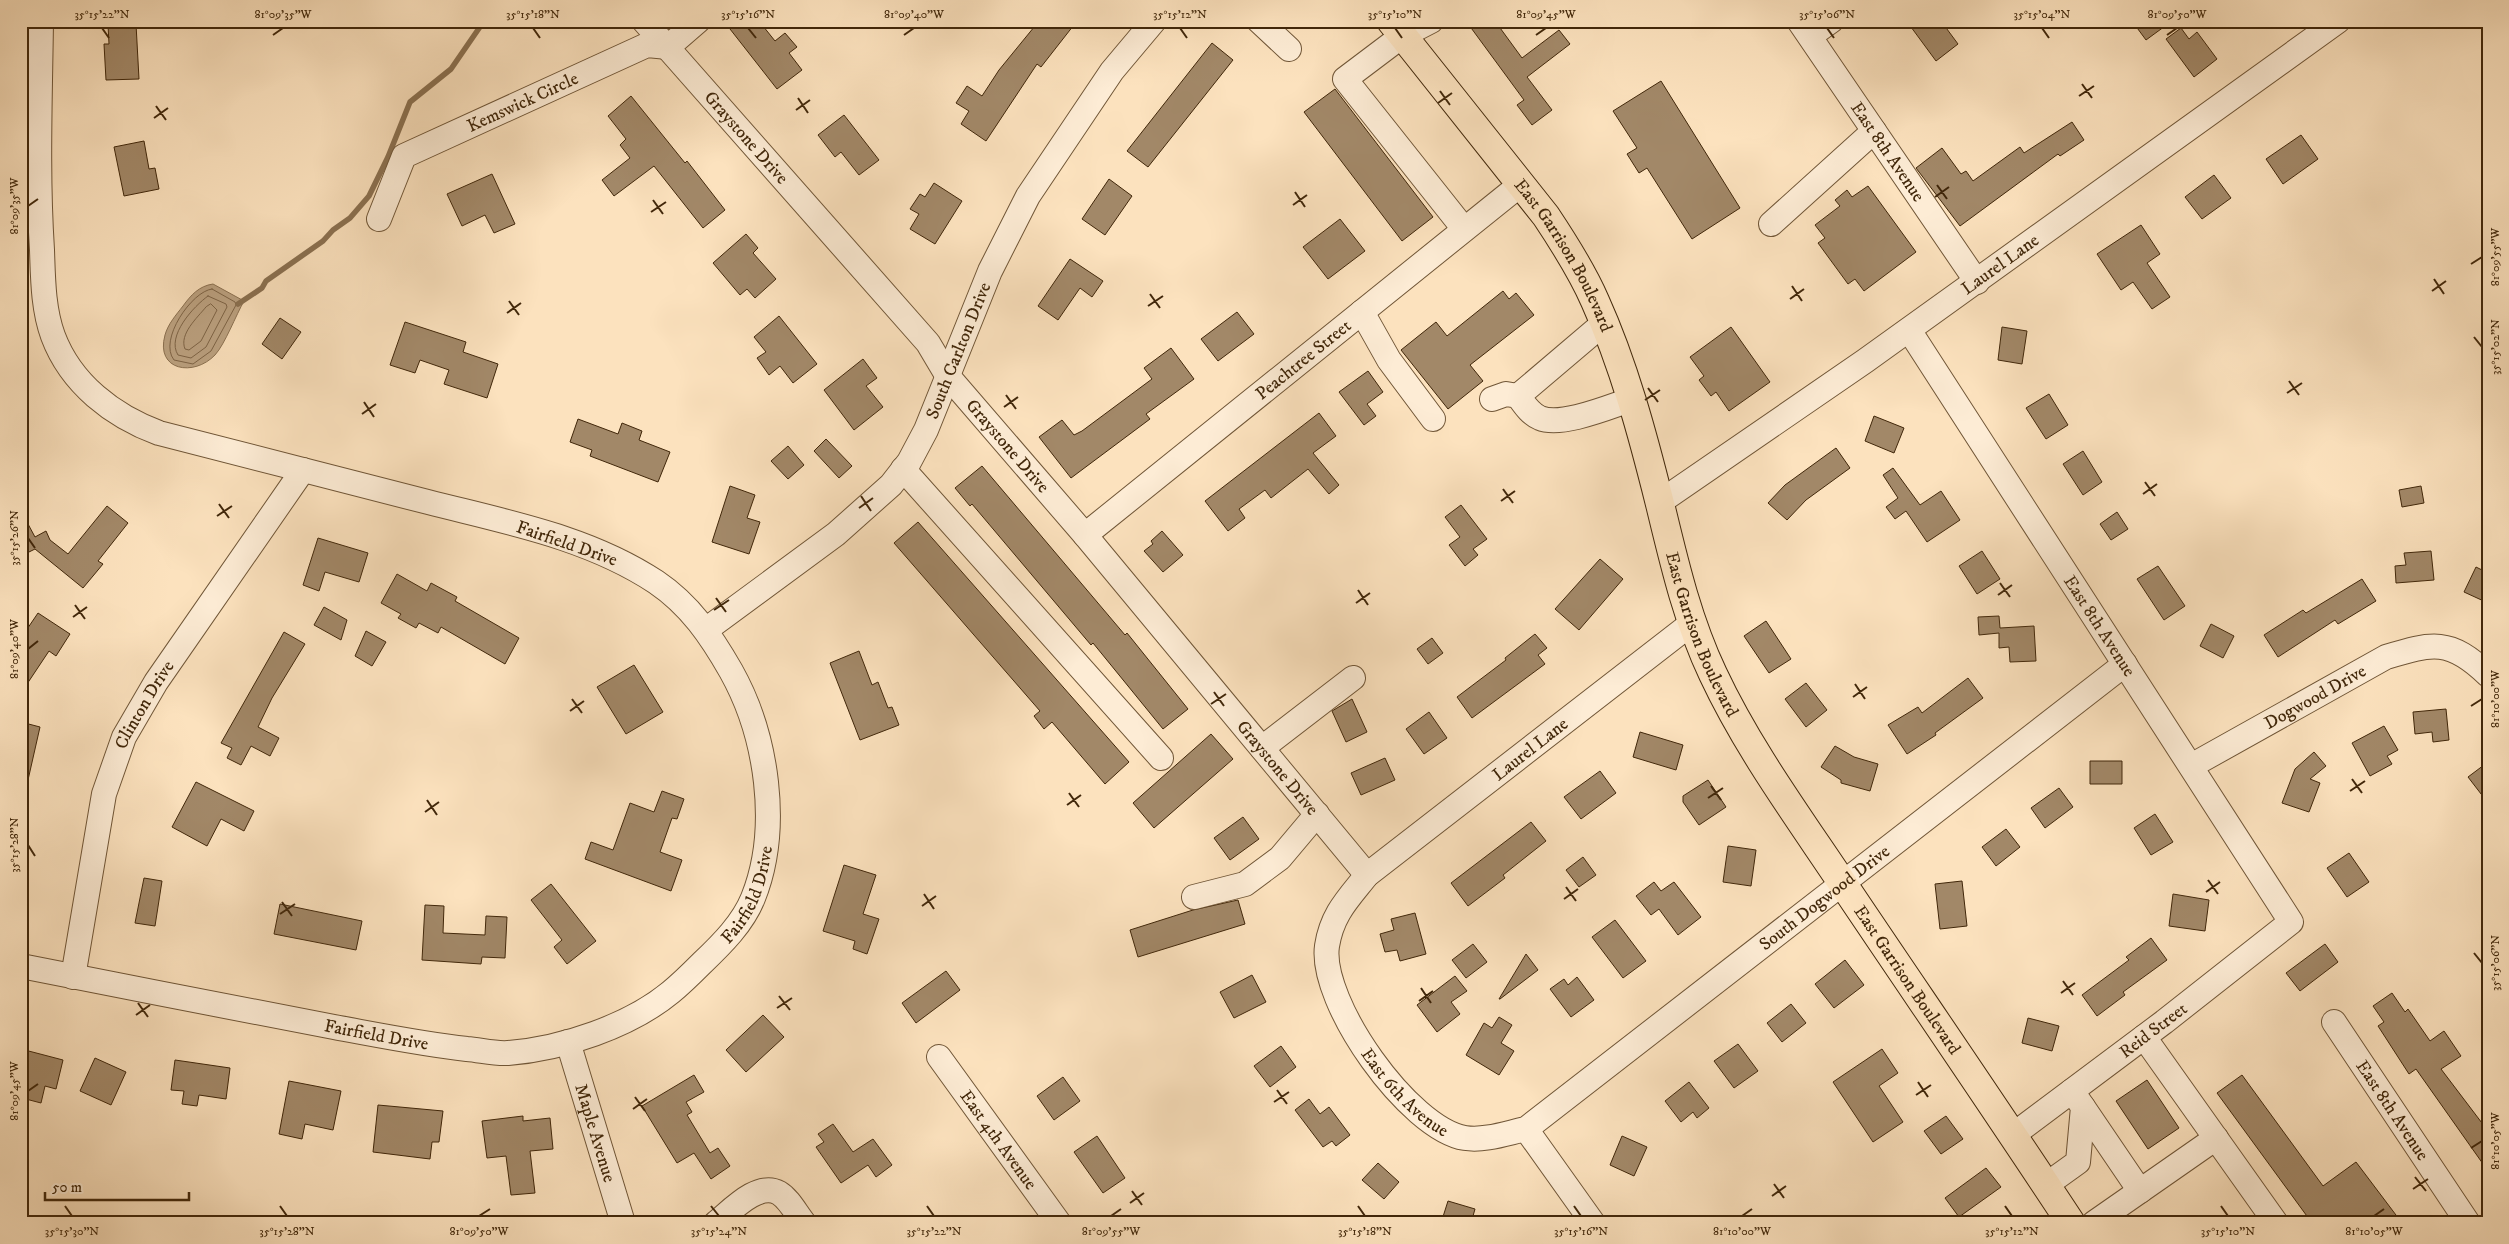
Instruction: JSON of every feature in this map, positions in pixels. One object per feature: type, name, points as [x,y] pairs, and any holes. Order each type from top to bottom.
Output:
[{"type":"main road","name":"East Garrison Boulevard","points":[[1397,28],[1521,184],[1566,247],[1595,300],[1630,400],[1660,502],[1672,557],[1692,623],[1713,674],[1731,710],[1781,792],[2071,1223]]},
{"type":"street","name":"Fairfield Drive","points":[[21,966],[430,1045],[505,1053],[568,1042],[646,1010],[671,992],[716,950],[737,926],[752,901],[761,873],[766,842],[766,780],[754,720],[742,692],[707,629],[661,586],[631,566],[600,550],[511,523],[160,433],[120,415],[91,393],[66,361],[53,336],[44,297],[29,181],[41,21]]},
{"type":"street","name":"Graystone Drive","points":[[644,21],[928,343],[947,375],[1085,535],[1368,875]]},
{"type":"street","points":[[668,47],[698,21]]},
{"type":"street","name":"South Carlton Drive","points":[[707,629],[836,534],[868,508],[903,470],[926,430],[990,272],[1028,196],[1112,71],[1154,21]]},
{"type":"street","points":[[1259,21],[1289,49]]},
{"type":"street","points":[[1431,21],[1397,28],[1345,79],[1464,229]]},
{"type":"street","points":[[1804,29],[1831,21]]},
{"type":"street","name":"Laurel Lane","points":[[1660,502],[1977,282],[2338,21]]},
{"type":"street","name":"East 8th Avenue","points":[[1804,29],[1977,282]]},
{"type":"street","name":"Kemswick Circle","points":[[379,220],[404,156],[647,45],[668,47]]},
{"type":"street","points":[[1771,224],[1874,131]]},
{"type":"street","name":"Peachtree Street","points":[[1085,535],[1521,184]]},
{"type":"street","points":[[1362,312],[1389,360],[1433,419]]},
{"type":"street","points":[[1518,396],[1604,322]]},
{"type":"street","name":"East 8th Avenue","points":[[1909,330],[2291,922]]},
{"type":"street","points":[[1492,399],[1506,394],[1518,396],[1529,410],[1540,418],[1556,420],[1578,416],[1630,400]]},
{"type":"street","name":"Clinton Drive","points":[[73,977],[104,794],[124,737],[156,682],[303,470]]},
{"type":"street","points":[[903,470],[1161,758]]},
{"type":"street","name":"Laurel Lane","points":[[1368,875],[1692,623]]},
{"type":"street","name":"Dogwood Drive","points":[[2191,766],[2386,657],[2419,647],[2445,646],[2477,664],[2488,675]]},
{"type":"street","name":"South Dogwood Drive","points":[[1526,1129],[2125,664]]},
{"type":"street","points":[[1262,748],[1353,678]]},
{"type":"street","points":[[1194,896],[1245,884],[1280,858],[1317,814]]},
{"type":"street","name":"East 6th Avenue","points":[[1368,875],[1333,918],[1327,948],[1331,978],[1341,1008],[1355,1035],[1391,1085],[1438,1125],[1465,1138],[1495,1136],[1526,1129]]},
{"type":"street","name":"Reid Street","points":[[2013,1136],[2078,1099],[2144,1037],[2291,922]]},
{"type":"street","name":"East 8th Avenue","points":[[2334,1022],[2468,1223]]},
{"type":"street","points":[[2144,1037],[2276,1223]]},
{"type":"street","name":"Maple Avenue","points":[[568,1042],[624,1223]]},
{"type":"street","name":"East 4th Avenue","points":[[939,1057],[1058,1223]]},
{"type":"street","points":[[2046,1185],[2078,1162],[2078,1099]]},
{"type":"street","points":[[2078,1099],[2140,1191]]},
{"type":"street","points":[[1526,1129],[1593,1223]]},
{"type":"street","points":[[2094,1223],[2216,1138]]},
{"type":"street","points":[[716,1223],[746,1199],[761,1191],[770,1190],[784,1197],[804,1223]]},
{"type":"water","points":[[213,284],[244,301],[215,355],[197,366],[178,367],[171,363],[163,347],[166,331],[192,295],[199,289]]},
{"type":"building","points":[[739,21],[759,21],[775,41],[785,33],[797,47],[789,53],[802,70],[777,89],[730,29]]},
{"type":"building","points":[[1039,21],[1077,21],[1041,67],[1037,64],[986,141],[961,124],[969,111],[956,103],[967,86],[982,96],[999,70]]},
{"type":"building","points":[[1466,21],[1495,21],[1522,58],[1559,30],[1570,44],[1527,77],[1552,110],[1532,125],[1517,105],[1524,100]]},
{"type":"building","points":[[1919,21],[1941,21],[1958,44],[1936,61],[1911,27]]},
{"type":"building","points":[[2132,21],[2172,21],[2146,40]]},
{"type":"building","points":[[136,24],[139,79],[106,80],[104,44],[109,44],[108,25]]},
{"type":"building","points":[[2181,28],[2189,39],[2197,32],[2217,59],[2194,77],[2166,39]]},
{"type":"building","points":[[1212,43],[1233,60],[1148,167],[1127,151]]},
{"type":"building","points":[[1661,81],[1740,208],[1692,239],[1647,168],[1639,173],[1627,154],[1637,148],[1613,111]]},
{"type":"building","points":[[1335,89],[1433,217],[1402,241],[1304,112]]},
{"type":"building","points":[[631,96],[685,163],[687,161],[725,210],[703,228],[654,166],[614,196],[602,180],[630,158],[620,145],[626,139],[608,116]]},
{"type":"building","points":[[844,115],[879,160],[859,175],[841,152],[835,157],[818,135]]},
{"type":"building","points":[[2072,122],[2084,140],[2060,156],[2058,154],[1960,226],[1916,168],[1942,148],[1961,174],[1966,171],[1973,181],[2020,147],[2024,153]]},
{"type":"building","points":[[2301,135],[2318,159],[2283,184],[2266,159]]},
{"type":"building","points":[[144,141],[149,169],[155,168],[159,189],[124,196],[114,147]]},
{"type":"building","points":[[492,174],[515,224],[494,233],[485,215],[462,226],[447,194]]},
{"type":"building","points":[[2214,175],[2231,198],[2202,219],[2185,197]]},
{"type":"building","points":[[1109,179],[1132,196],[1105,235],[1082,219]]},
{"type":"building","points":[[934,183],[962,201],[935,244],[910,229],[919,214],[910,209],[920,194],[925,197]]},
{"type":"building","points":[[1868,186],[1916,252],[1864,291],[1855,279],[1848,284],[1818,243],[1825,238],[1815,225],[1840,206],[1835,200],[1847,190],[1852,197]]},
{"type":"building","points":[[1340,219],[1365,251],[1328,279],[1303,247]]},
{"type":"building","points":[[2141,225],[2160,254],[2147,263],[2170,297],[2152,309],[2133,282],[2121,290],[2097,254]]},
{"type":"building","points":[[746,234],[758,248],[753,253],[776,279],[755,298],[747,289],[740,295],[713,263]]},
{"type":"building","points":[[1070,259],[1103,281],[1092,297],[1080,288],[1058,320],[1038,306]]},
{"type":"building","points":[[1503,291],[1509,299],[1516,293],[1534,315],[1470,365],[1483,381],[1448,409],[1401,350],[1436,322],[1447,336]]},
{"type":"building","points":[[1237,312],[1254,334],[1218,361],[1201,339]]},
{"type":"building","points":[[779,316],[817,364],[793,383],[780,366],[769,375],[757,358],[766,352],[754,337]]},
{"type":"building","points":[[280,318],[301,332],[282,359],[262,344]]},
{"type":"building","points":[[405,322],[466,342],[463,352],[498,364],[487,398],[444,384],[449,370],[420,360],[415,373],[390,365]]},
{"type":"building","points":[[1731,327],[1770,382],[1729,411],[1716,392],[1711,396],[1699,380],[1704,376],[1690,357]]},
{"type":"building","points":[[2002,327],[2027,331],[2022,364],[1998,360]]},
{"type":"building","points":[[1171,348],[1194,379],[1146,414],[1150,419],[1071,478],[1039,437],[1062,420],[1074,435],[1082,431],[1152,379],[1144,368]]},
{"type":"building","points":[[863,359],[877,378],[866,386],[883,407],[854,430],[824,390]]},
{"type":"building","points":[[1368,371],[1383,392],[1367,404],[1376,416],[1364,425],[1339,392]]},
{"type":"building","points":[[2049,394],[2068,425],[2046,439],[2026,408]]},
{"type":"building","points":[[1319,413],[1336,436],[1313,453],[1339,485],[1329,494],[1308,469],[1271,498],[1265,490],[1239,509],[1245,518],[1228,531],[1205,501]]},
{"type":"building","points":[[1874,416],[1904,428],[1894,453],[1865,441]]},
{"type":"building","points":[[578,419],[618,434],[622,423],[642,431],[639,440],[670,452],[658,482],[590,456],[592,450],[570,442]]},
{"type":"building","points":[[826,439],[852,466],[839,478],[814,451]]},
{"type":"building","points":[[788,446],[804,465],[788,479],[771,461]]},
{"type":"building","points":[[1836,448],[1850,468],[1806,500],[1787,520],[1768,503],[1785,485]]},
{"type":"building","points":[[2083,451],[2102,482],[2083,495],[2063,464]]},
{"type":"building","points":[[982,466],[1125,635],[1127,633],[1188,709],[1163,729],[1093,643],[1091,645],[972,504],[970,506],[955,488]]},
{"type":"building","points":[[1893,468],[1920,505],[1941,491],[1960,520],[1927,542],[1906,511],[1895,519],[1886,507],[1898,498],[1883,475]]},
{"type":"building","points":[[730,486],[755,495],[747,518],[760,522],[749,554],[712,542]]},
{"type":"building","points":[[2421,486],[2424,503],[2402,507],[2399,490]]},
{"type":"building","points":[[1461,505],[1487,539],[1473,549],[1478,555],[1465,566],[1449,545],[1460,537],[1445,517]]},
{"type":"building","points":[[107,506],[128,523],[98,561],[103,564],[83,588],[35,549],[21,556],[21,511],[35,537],[46,531],[50,540],[68,554]]},
{"type":"building","points":[[2117,512],[2128,529],[2111,540],[2100,524]]},
{"type":"building","points":[[918,522],[1129,762],[1105,784],[1052,722],[1044,729],[1034,716],[1040,711],[894,543]]},
{"type":"building","points":[[1162,531],[1183,555],[1163,572],[1144,551],[1153,544],[1151,541]]},
{"type":"building","points":[[318,538],[368,553],[359,582],[325,572],[319,591],[303,585]]},
{"type":"building","points":[[1982,551],[2000,579],[1977,594],[1959,566]]},
{"type":"building","points":[[2431,551],[2434,580],[2396,583],[2395,566],[2406,565],[2404,553]]},
{"type":"building","points":[[1600,559],[1623,579],[1579,630],[1555,609]]},
{"type":"building","points":[[2158,566],[2185,606],[2164,620],[2137,579]]},
{"type":"building","points":[[2476,567],[2488,573],[2488,603],[2464,592]]},
{"type":"building","points":[[397,574],[427,591],[431,583],[457,597],[455,601],[519,638],[505,664],[441,627],[438,633],[419,623],[416,628],[398,618],[401,614],[381,603]]},
{"type":"building","points":[[2362,579],[2376,601],[2338,624],[2335,620],[2278,657],[2264,635],[2303,610],[2306,613]]},
{"type":"building","points":[[324,607],[347,620],[341,640],[314,625]]},
{"type":"building","points":[[38,613],[70,634],[56,656],[49,651],[21,693],[21,638]]},
{"type":"building","points":[[1999,616],[2000,628],[2034,626],[2036,661],[2010,662],[2009,647],[1999,648],[1999,633],[1979,635],[1978,617]]},
{"type":"building","points":[[1766,621],[1791,659],[1769,673],[1744,636]]},
{"type":"building","points":[[2211,624],[2234,636],[2223,658],[2200,646]]},
{"type":"building","points":[[366,631],[386,642],[372,666],[355,656]]},
{"type":"building","points":[[284,632],[305,644],[272,698],[258,727],[279,738],[270,756],[251,746],[241,765],[227,758],[232,748],[221,743]]},
{"type":"building","points":[[1535,634],[1547,648],[1538,655],[1545,664],[1472,718],[1457,697],[1506,660],[1505,658]]},
{"type":"building","points":[[1432,638],[1443,653],[1428,664],[1417,649]]},
{"type":"building","points":[[859,651],[872,685],[878,682],[888,708],[892,707],[899,725],[860,740],[830,663]]},
{"type":"building","points":[[634,665],[663,712],[626,734],[597,687]]},
{"type":"building","points":[[1968,678],[1983,698],[1935,733],[1936,735],[1907,754],[1888,725],[1918,707],[1922,713]]},
{"type":"building","points":[[1806,683],[1827,710],[1806,727],[1785,699]]},
{"type":"building","points":[[1352,699],[1367,732],[1346,742],[1332,711]]},
{"type":"building","points":[[2446,709],[2449,740],[2433,742],[2432,732],[2415,734],[2413,712]]},
{"type":"building","points":[[1429,712],[1447,738],[1424,754],[1406,729]]},
{"type":"building","points":[[21,722],[40,727],[28,780],[21,779]]},
{"type":"building","points":[[2384,726],[2398,750],[2387,756],[2392,764],[2370,776],[2352,743]]},
{"type":"building","points":[[1640,732],[1683,745],[1676,770],[1633,757]]},
{"type":"building","points":[[1211,734],[1233,759],[1154,828],[1133,803]]},
{"type":"building","points":[[1835,746],[1854,757],[1878,764],[1870,791],[1841,783],[1841,780],[1821,767]]},
{"type":"building","points":[[2314,752],[2326,766],[2310,779],[2320,783],[2309,812],[2282,803],[2295,769]]},
{"type":"building","points":[[1385,758],[1395,780],[1361,795],[1351,773]]},
{"type":"building","points":[[2090,761],[2122,761],[2122,784],[2090,784]]},
{"type":"building","points":[[2488,762],[2488,803],[2468,777]]},
{"type":"building","points":[[1600,771],[1616,793],[1581,819],[1564,797]]},
{"type":"building","points":[[1708,780],[1726,807],[1699,825],[1683,802],[1683,796]]},
{"type":"building","points":[[196,782],[254,811],[244,831],[221,819],[207,846],[172,827]]},
{"type":"building","points":[[2059,788],[2073,807],[2045,828],[2031,808]]},
{"type":"building","points":[[662,791],[684,799],[677,819],[672,818],[660,852],[682,860],[671,891],[585,859],[591,842],[613,850],[630,803],[654,812]]},
{"type":"building","points":[[2155,814],[2173,842],[2151,855],[2134,828]]},
{"type":"building","points":[[1243,817],[1259,839],[1230,860],[1214,838]]},
{"type":"building","points":[[1531,822],[1546,841],[1503,875],[1505,878],[1468,906],[1451,883]]},
{"type":"building","points":[[2006,829],[2020,847],[1996,866],[1982,847]]},
{"type":"building","points":[[1728,846],[1756,850],[1751,886],[1723,882]]},
{"type":"building","points":[[2349,853],[2369,882],[2347,897],[2327,868]]},
{"type":"building","points":[[1583,857],[1596,875],[1579,887],[1566,870]]},
{"type":"building","points":[[844,865],[876,875],[863,914],[879,919],[867,954],[853,949],[855,941],[823,931]]},
{"type":"building","points":[[144,878],[162,881],[155,926],[135,923]]},
{"type":"building","points":[[1962,881],[1967,926],[1940,929],[1935,884]]},
{"type":"building","points":[[1654,882],[1661,891],[1674,882],[1701,917],[1678,935],[1659,909],[1651,915],[1636,896]]},
{"type":"building","points":[[551,884],[596,941],[567,964],[554,947],[562,940],[531,900]]},
{"type":"building","points":[[2173,894],[2209,900],[2205,931],[2169,926]]},
{"type":"building","points":[[1238,900],[1245,924],[1138,957],[1130,930],[1193,910]]},
{"type":"building","points":[[280,904],[362,921],[356,950],[274,934]]},
{"type":"building","points":[[425,905],[444,906],[443,933],[485,935],[486,916],[507,917],[505,958],[482,957],[481,964],[422,960]]},
{"type":"building","points":[[1415,913],[1426,954],[1400,961],[1397,950],[1385,952],[1380,934],[1394,930],[1391,919]]},
{"type":"building","points":[[1615,920],[1646,961],[1623,978],[1592,937]]},
{"type":"building","points":[[2151,938],[2167,960],[2123,992],[2125,995],[2097,1016],[2082,995],[2129,960],[2126,957]]},
{"type":"building","points":[[1473,944],[1487,962],[1466,978],[1452,960]]},
{"type":"building","points":[[2325,944],[2338,962],[2300,991],[2286,973]]},
{"type":"building","points":[[1526,954],[1538,970],[1499,999]]},
{"type":"building","points":[[1845,960],[1864,985],[1834,1008],[1815,984]]},
{"type":"building","points":[[946,971],[960,990],[916,1023],[902,1003]]},
{"type":"building","points":[[1252,975],[1266,1002],[1234,1018],[1220,992]]},
{"type":"building","points":[[1455,976],[1467,991],[1451,1002],[1460,1014],[1437,1032],[1417,1005]]},
{"type":"building","points":[[1577,977],[1594,1000],[1571,1017],[1550,989],[1564,979],[1568,985]]},
{"type":"building","points":[[2392,993],[2405,1012],[2408,1009],[2430,1041],[2444,1031],[2461,1056],[2441,1069],[2488,1131],[2488,1171],[2416,1069],[2409,1074],[2378,1026],[2384,1022],[2373,1006]]},
{"type":"building","points":[[1791,1004],[1806,1023],[1782,1042],[1767,1023]]},
{"type":"building","points":[[763,1015],[784,1037],[746,1072],[726,1050]]},
{"type":"building","points":[[1499,1017],[1512,1025],[1501,1043],[1514,1051],[1499,1075],[1466,1055],[1484,1023],[1492,1028]]},
{"type":"building","points":[[2028,1018],[2059,1026],[2052,1051],[2022,1043]]},
{"type":"building","points":[[1738,1044],[1758,1071],[1734,1088],[1714,1061]]},
{"type":"building","points":[[1281,1046],[1296,1067],[1270,1087],[1254,1066]]},
{"type":"building","points":[[21,1049],[63,1060],[56,1089],[45,1086],[41,1103],[22,1098],[25,1086],[21,1085]]},
{"type":"building","points":[[1882,1049],[1898,1073],[1879,1086],[1903,1122],[1873,1142],[1833,1082]]},
{"type":"building","points":[[95,1058],[126,1072],[111,1105],[80,1091]]},
{"type":"building","points":[[175,1060],[230,1068],[226,1099],[199,1095],[197,1106],[182,1104],[184,1091],[171,1090]]},
{"type":"building","points":[[694,1075],[704,1092],[686,1102],[692,1112],[687,1115],[710,1153],[718,1148],[730,1166],[711,1179],[694,1153],[677,1163],[642,1106]]},
{"type":"building","points":[[2242,1075],[2323,1186],[2356,1162],[2402,1223],[2312,1223],[2217,1093]]},
{"type":"building","points":[[1063,1077],[1080,1101],[1054,1120],[1037,1096]]},
{"type":"building","points":[[2147,1080],[2179,1128],[2148,1149],[2116,1101]]},
{"type":"building","points":[[289,1081],[341,1091],[333,1130],[305,1124],[302,1139],[279,1134]]},
{"type":"building","points":[[1689,1082],[1709,1108],[1697,1118],[1693,1112],[1681,1122],[1665,1101]]},
{"type":"building","points":[[1309,1099],[1320,1114],[1329,1107],[1350,1135],[1336,1146],[1332,1141],[1323,1147],[1295,1110]]},
{"type":"building","points":[[378,1105],[443,1111],[439,1142],[432,1142],[430,1159],[373,1152]]},
{"type":"building","points":[[523,1116],[523,1121],[550,1118],[553,1149],[530,1151],[535,1193],[511,1195],[506,1156],[487,1158],[482,1121]]},
{"type":"building","points":[[1946,1116],[1963,1139],[1941,1154],[1924,1131]]},
{"type":"building","points":[[833,1124],[853,1152],[873,1139],[892,1165],[876,1177],[868,1165],[841,1183],[816,1147],[824,1142],[818,1134]]},
{"type":"building","points":[[1097,1136],[1125,1178],[1103,1193],[1074,1152]]},
{"type":"building","points":[[1622,1136],[1647,1147],[1634,1176],[1610,1165]]},
{"type":"building","points":[[1378,1163],[1399,1182],[1384,1199],[1362,1180]]},
{"type":"building","points":[[1986,1168],[2001,1187],[1959,1217],[1945,1198]]},
{"type":"building","points":[[1448,1201],[1475,1209],[1471,1223],[1441,1223]]},
{"type":"waterway","points":[[238,304],[262,288],[266,281],[323,241],[333,230],[350,218],[369,196],[388,157],[410,102],[451,69],[484,21]]}]
